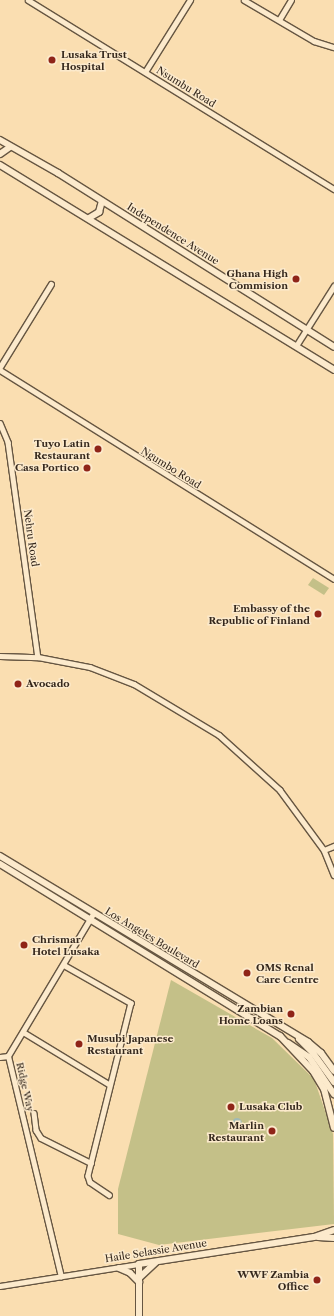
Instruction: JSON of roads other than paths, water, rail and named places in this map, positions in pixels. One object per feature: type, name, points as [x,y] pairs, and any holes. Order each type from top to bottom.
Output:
[{"type":"main road","name":"Independence Avenue","points":[[1,141],[102,201],[334,347]]},
{"type":"main road","points":[[0,154],[1,141]]},
{"type":"main road","points":[[0,154],[10,147]]},
{"type":"main road","points":[[0,165],[98,223],[334,370]]},
{"type":"main road","points":[[89,218],[99,212],[102,201]]},
{"type":"main road","points":[[98,223],[100,212],[110,206]]},
{"type":"main road","name":"Los Angeles Boulevard","points":[[0,856],[92,917],[309,1056],[334,1094]]},
{"type":"main road","name":"Los Angeles Boulevard","points":[[0,864],[295,1035],[321,1052],[334,1071]]},
{"type":"main road","name":"Los Angeles Boulevard","points":[[295,1035],[317,1058],[334,1082]]},
{"type":"main road","name":"Los Angeles Boulevard","points":[[286,1042],[313,1071],[324,1089],[334,1128]]},
{"type":"main road","name":"Haile Selassie Avenue","points":[[139,1264],[314,1237],[334,1230]]},
{"type":"main road","name":"Haile Selassie Avenue","points":[[314,1237],[334,1238]]},
{"type":"main road","points":[[139,1280],[158,1261]]},
{"type":"main road","points":[[139,1264],[139,1316]]},
{"type":"main road","points":[[119,1268],[130,1273],[139,1280]]},
{"type":"street","name":"Nsumbu Road","points":[[28,0],[334,189]]},
{"type":"street","points":[[145,72],[190,0]]},
{"type":"street","points":[[244,0],[314,41],[334,47]]},
{"type":"street","points":[[279,20],[290,0]]},
{"type":"street","points":[[0,368],[51,284]]},
{"type":"street","points":[[296,346],[334,286]]},
{"type":"street","name":"Ngumbo Road","points":[[0,368],[334,579]]},
{"type":"street","name":"Nehru Road","points":[[0,423],[8,442],[38,657]]},
{"type":"street","points":[[0,656],[38,657],[90,667],[134,684],[220,735],[280,790],[324,850],[334,874]]},
{"type":"street","points":[[324,850],[334,846]]},
{"type":"street","name":"Ridge Way","points":[[61,1276],[8,1056],[92,917]]},
{"type":"street","points":[[64,965],[131,1003],[109,1084],[88,1176],[90,1182],[109,1195]]},
{"type":"street","points":[[23,1032],[109,1084]]},
{"type":"street","points":[[0,1057],[8,1056]]},
{"type":"street","points":[[34,1114],[36,1130],[41,1138],[91,1164]]},
{"type":"street","name":"Haile Selassie Avenue","points":[[0,1286],[139,1264]]},
{"type":"water","points":[[235,1118],[239,1118],[242,1123],[239,1128],[235,1128],[232,1125],[232,1121]]},
{"type":"place","name":"Lusaka Trust Hospital","points":[[52,60]]},
{"type":"place","name":"Ghana High Commision","points":[[296,279]]},
{"type":"place","name":"Tuyo Latin Restaurant","points":[[98,449]]},
{"type":"place","name":"Casa Portico","points":[[87,468]]},
{"type":"place","name":"Embassy of the Republic of Finland","points":[[318,614]]},
{"type":"place","name":"Avocado","points":[[18,684]]},
{"type":"place","name":"Chrismar Hotel Lusaka","points":[[24,945]]},
{"type":"place","name":"OMS Renal Care Centre","points":[[247,973]]},
{"type":"place","name":"Zambian Home Loans","points":[[291,1014]]},
{"type":"place","name":"Musubi Japanese Restaurant","points":[[79,1044]]},
{"type":"place","name":"Lusaka Club","points":[[231,1107]]},
{"type":"place","name":"Marlin Restaurant","points":[[272,1131]]},
{"type":"place","name":"WWF Zambia Office","points":[[317,1280]]}]
